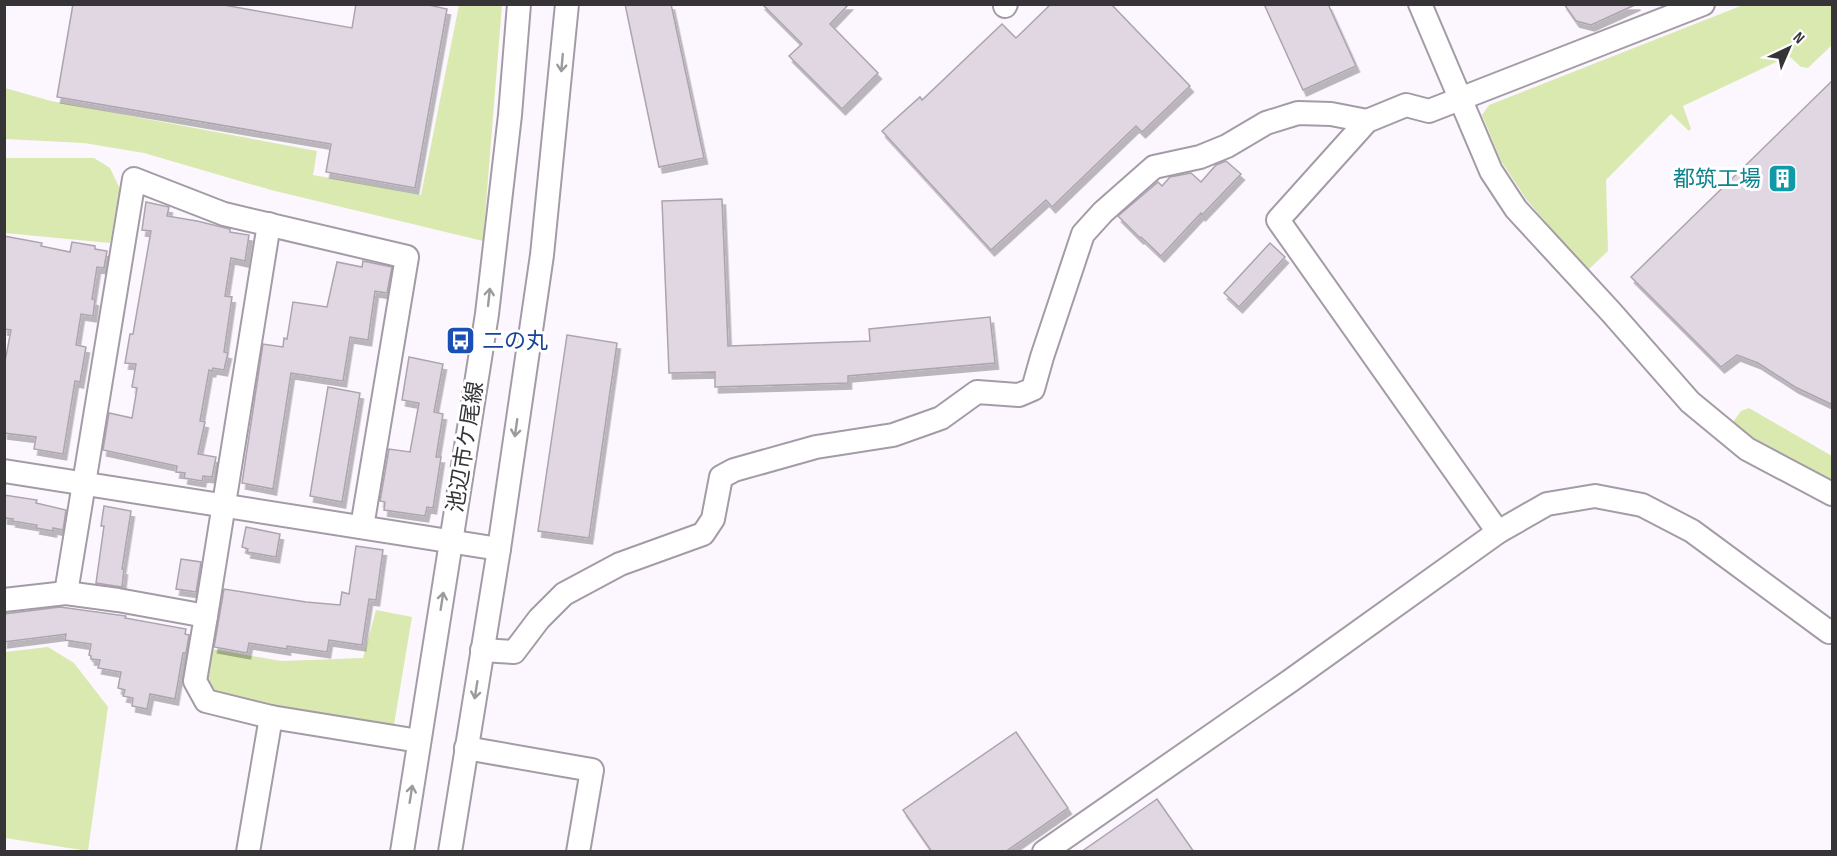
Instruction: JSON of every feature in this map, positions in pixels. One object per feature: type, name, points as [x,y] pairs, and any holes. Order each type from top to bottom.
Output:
[{"type":"street","name":"池辺市ケ尾線","points":[[402,852],[487,314],[510,114],[519,4]]},
{"type":"street","name":"池辺市ケ尾線","points":[[450,852],[499,549],[542,255],[567,4]]},
{"type":"street","points":[[1420,4],[1491,171],[1516,209],[1690,402],[1747,449],[1833,494]]},
{"type":"street","points":[[1498,532],[1278,220],[1367,121],[1406,105],[1429,111],[1701,5]]},
{"type":"street","points":[[482,650],[514,652],[539,619],[564,594],[620,564],[703,534],[713,519],[721,477],[727,474],[816,447],[892,435],[941,418],[977,392],[1019,395],[1033,389],[1083,234],[1102,212],[1154,167],[1200,157],[1227,146],[1266,123],[1298,113],[1331,114],[1367,121]]},
{"type":"street","points":[[66,593],[134,179],[224,214],[407,256],[363,527]]},
{"type":"street","points":[[269,224],[195,681],[206,701],[271,717],[419,741]]},
{"type":"street","points":[[4,471],[499,549]]},
{"type":"street","points":[[1044,852],[1290,681],[1498,532],[1547,504],[1595,496],[1642,505],[1692,531],[1829,632],[1833,630]]},
{"type":"street","points":[[4,600],[66,593],[206,616]]},
{"type":"street","points":[[248,852],[271,717]]},
{"type":"street","points":[[466,748],[592,770],[578,852]]},
{"type":"green space","points":[[459,5],[502,5],[483,241],[271,190],[144,153],[84,143],[5,139],[5,88],[51,101],[317,151],[313,175],[421,195]]},
{"type":"green space","points":[[1743,5],[1832,5],[1832,45],[1808,68],[1801,67],[1789,56],[1683,106],[1691,129],[1689,131],[1671,114],[1606,180],[1608,251],[1587,271],[1526,199],[1501,161],[1482,115],[1489,105]]},
{"type":"green space","points":[[4,158],[94,158],[110,168],[120,189],[110,243],[5,233]]},
{"type":"green space","points":[[1749,408],[1832,456],[1832,481],[1750,436],[1733,422],[1741,411]]},
{"type":"green space","points":[[376,610],[412,617],[394,725],[211,696],[203,684],[211,649],[281,661],[363,658]]},
{"type":"green space","points":[[48,647],[74,663],[108,707],[88,851],[5,838],[5,652]]},
{"type":"building","points":[[73,4],[218,4],[352,28],[356,4],[424,4],[447,9],[415,188],[326,172],[331,144],[57,97]]},
{"type":"building","points":[[625,4],[671,4],[704,158],[659,167]]},
{"type":"building","points":[[762,4],[849,4],[830,24],[878,73],[842,109],[789,56],[802,44]]},
{"type":"building","points":[[1051,4],[1111,4],[1190,86],[1142,132],[1136,126],[1052,207],[1046,200],[991,250],[882,131],[920,97],[922,100],[1002,24],[1016,38]]},
{"type":"building","points":[[1264,4],[1328,4],[1356,66],[1303,90]]},
{"type":"building","points":[[1564,4],[1637,4],[1591,25],[1576,21]]},
{"type":"building","name":"都筑工場","points":[[1833,80],[1833,405],[1795,387],[1758,363],[1737,355],[1721,367],[1631,277]]},
{"type":"building","points":[[1226,161],[1241,174],[1161,256],[1118,216],[1158,182],[1162,186],[1170,177],[1191,173],[1201,182],[1216,165]]},
{"type":"building","points":[[722,199],[728,346],[870,341],[869,329],[990,317],[995,363],[848,376],[848,383],[715,387],[715,372],[669,373],[662,201]]},
{"type":"building","points":[[146,202],[169,207],[167,216],[197,221],[230,229],[230,232],[249,235],[245,261],[231,258],[225,296],[232,297],[224,352],[228,353],[224,370],[213,368],[212,371],[209,370],[200,421],[205,422],[198,454],[216,457],[212,477],[203,476],[202,481],[184,478],[185,473],[176,472],[177,466],[103,450],[109,413],[132,418],[137,388],[132,387],[136,364],[125,363],[130,334],[133,334],[151,231],[142,230]]},
{"type":"building","points":[[4,236],[42,243],[41,246],[70,252],[72,242],[95,246],[95,249],[107,251],[104,268],[97,267],[92,299],[95,300],[93,316],[81,314],[76,345],[86,347],[80,382],[75,381],[63,454],[34,449],[36,437],[4,433],[4,367],[11,330],[4,329]]},
{"type":"building","points":[[1270,243],[1285,257],[1239,307],[1224,293]]},
{"type":"building","points":[[363,261],[392,267],[387,293],[375,291],[368,340],[350,337],[343,381],[291,373],[273,489],[242,483],[263,344],[283,347],[284,338],[287,339],[293,302],[327,307],[337,262],[362,267]]},
{"type":"building","points":[[567,335],[617,343],[589,538],[538,531]]},
{"type":"building","points":[[409,357],[443,364],[434,412],[443,414],[436,457],[441,457],[433,508],[427,507],[425,516],[384,510],[385,502],[380,501],[389,449],[410,452],[419,403],[402,400]]},
{"type":"building","points":[[328,387],[360,393],[342,502],[310,496]]},
{"type":"building","points":[[4,495],[37,500],[36,503],[66,510],[63,530],[36,528],[37,525],[4,518]]},
{"type":"building","points":[[104,506],[131,511],[122,569],[124,569],[122,587],[96,583],[104,526],[101,526]]},
{"type":"building","points":[[246,527],[280,534],[276,557],[247,552],[248,549],[242,547]]},
{"type":"building","points":[[356,546],[383,550],[376,600],[369,599],[362,645],[329,640],[327,652],[249,643],[247,653],[214,647],[224,589],[340,605],[342,592],[349,594]]},
{"type":"building","points":[[181,559],[201,562],[196,592],[176,589]]},
{"type":"building","points":[[60,607],[126,616],[125,618],[186,629],[185,634],[189,635],[186,653],[183,653],[175,699],[150,694],[147,709],[132,706],[133,698],[123,696],[125,690],[118,688],[121,672],[98,668],[100,660],[91,659],[89,655],[91,644],[65,640],[66,634],[4,642],[4,614]]},
{"type":"building","points":[[1016,732],[1068,808],[1005,852],[932,852],[903,810]]},
{"type":"building","points":[[1157,799],[1194,852],[1081,852]]},
{"type":"place","name":"都筑工場","points":[[1782,179]]},
{"type":"place","name":"二の丸","points":[[461,341]]}]
